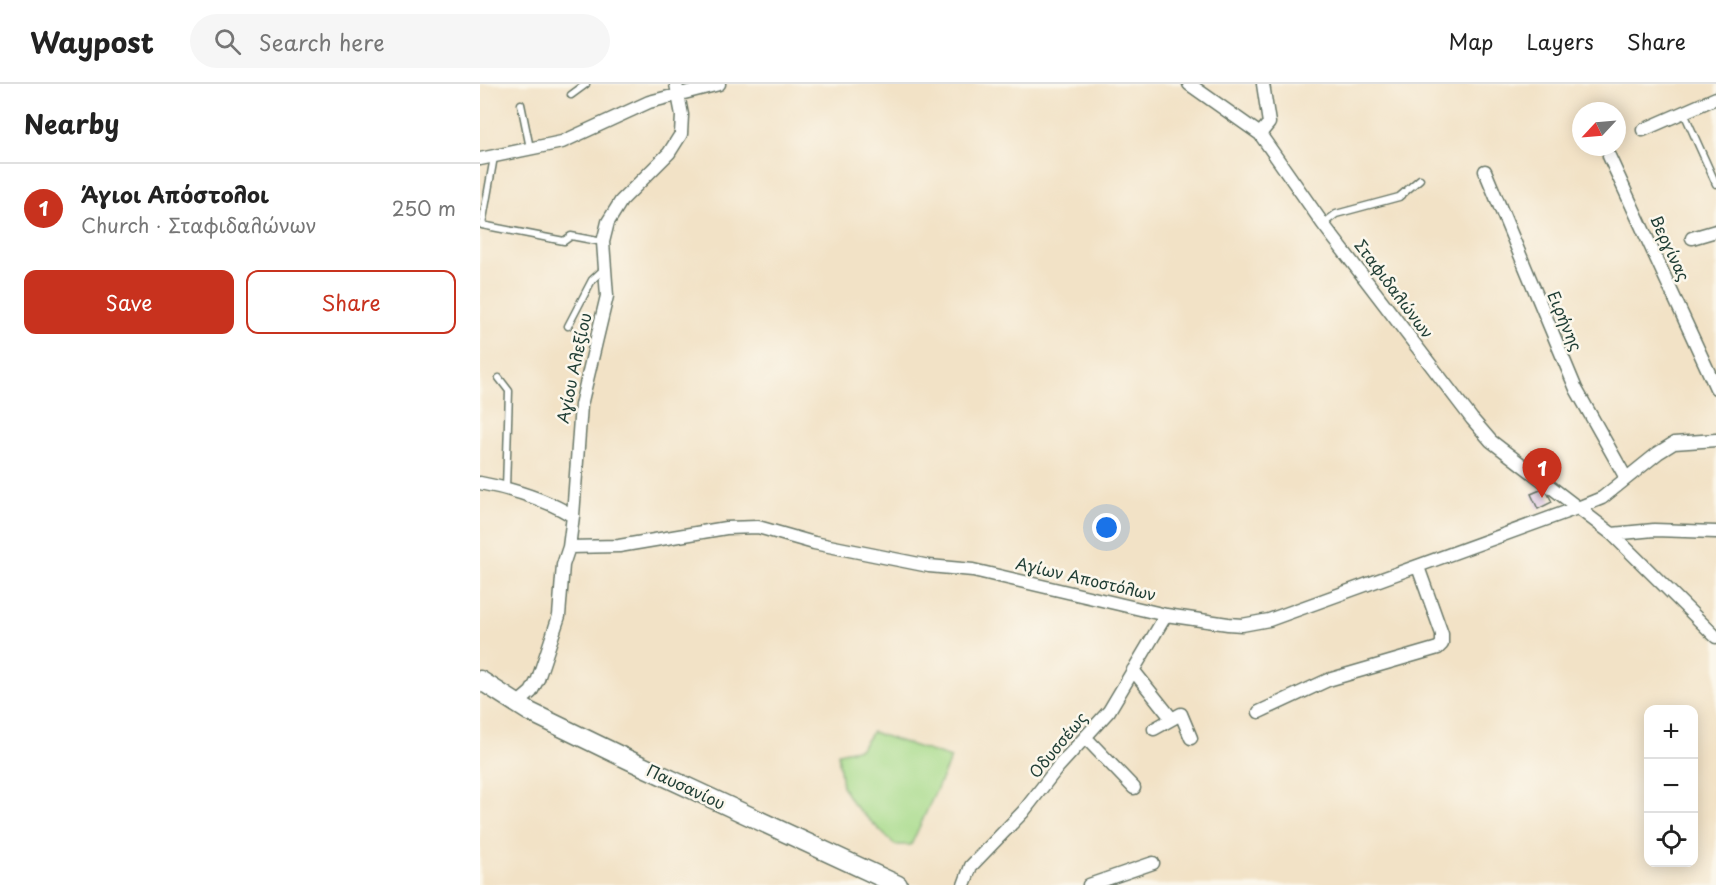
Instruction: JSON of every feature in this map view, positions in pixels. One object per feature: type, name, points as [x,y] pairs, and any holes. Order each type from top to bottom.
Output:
[{"type":"street","points":[[480,159],[562,142],[676,89],[719,84]]},
{"type":"street","name":"Σταφιδαλώνων","points":[[1189,84],[1260,134],[1323,224],[1491,441],[1580,507],[1612,534],[1716,637]]},
{"type":"street","points":[[1260,134],[1269,123],[1263,84]]},
{"type":"street","name":"Αγίου Αλεξίου","points":[[518,704],[531,692],[547,659],[559,616],[563,565],[569,547],[573,516],[577,433],[607,296],[603,242],[612,212],[669,153],[681,134],[682,115],[676,89]]},
{"type":"street","points":[[1643,130],[1716,98]]},
{"type":"street","name":"Βεργίνας","points":[[1609,156],[1716,388]]},
{"type":"street","name":"Ειρήνης","points":[[1485,171],[1576,389],[1626,478]]},
{"type":"street","points":[[1692,238],[1716,231]]},
{"type":"street","name":"Αγίων Αποστόλων","points":[[569,547],[619,546],[726,528],[758,527],[814,543],[929,566],[973,570],[1166,615],[1228,624],[1256,623],[1418,567],[1602,498],[1674,443],[1716,440]]},
{"type":"street","points":[[480,483],[506,488],[557,506],[573,516]]},
{"type":"street","points":[[1612,534],[1654,530],[1716,532]]},
{"type":"street","points":[[1259,712],[1328,680],[1438,648],[1442,644],[1442,634],[1418,567]]},
{"type":"street","name":"Οδυσσέως","points":[[963,885],[971,867],[1023,813],[1109,711],[1166,615]]},
{"type":"street","points":[[1133,670],[1172,719]]},
{"type":"street","name":"Παυσανίου","points":[[480,680],[518,704],[629,760],[898,885]]},
{"type":"street","points":[[1154,729],[1181,714],[1191,738]]},
{"type":"street","points":[[1085,737],[1134,788]]},
{"type":"street","points":[[1089,885],[1153,863]]},
{"type":"lane","points":[[571,95],[586,84]]},
{"type":"lane","points":[[521,104],[530,149]]},
{"type":"lane","points":[[1684,112],[1716,184]]},
{"type":"lane","points":[[494,157],[482,225],[564,242],[571,236],[603,242]]},
{"type":"lane","points":[[1323,224],[1336,214],[1399,196],[1420,180]]},
{"type":"lane","name":"Αγίου Αλεξίου","points":[[568,326],[592,280],[605,268]]},
{"type":"lane","points":[[499,378],[509,391],[506,488]]},
{"type":"green space","points":[[872,732],[951,758],[911,845],[895,845],[853,804],[842,786],[838,753],[861,748]]},
{"type":"building","points":[[1545,488],[1552,502],[1538,509],[1531,494]]},
{"type":"place","name":"Άγιοι Απόστολοι","points":[[1542,498]]}]
